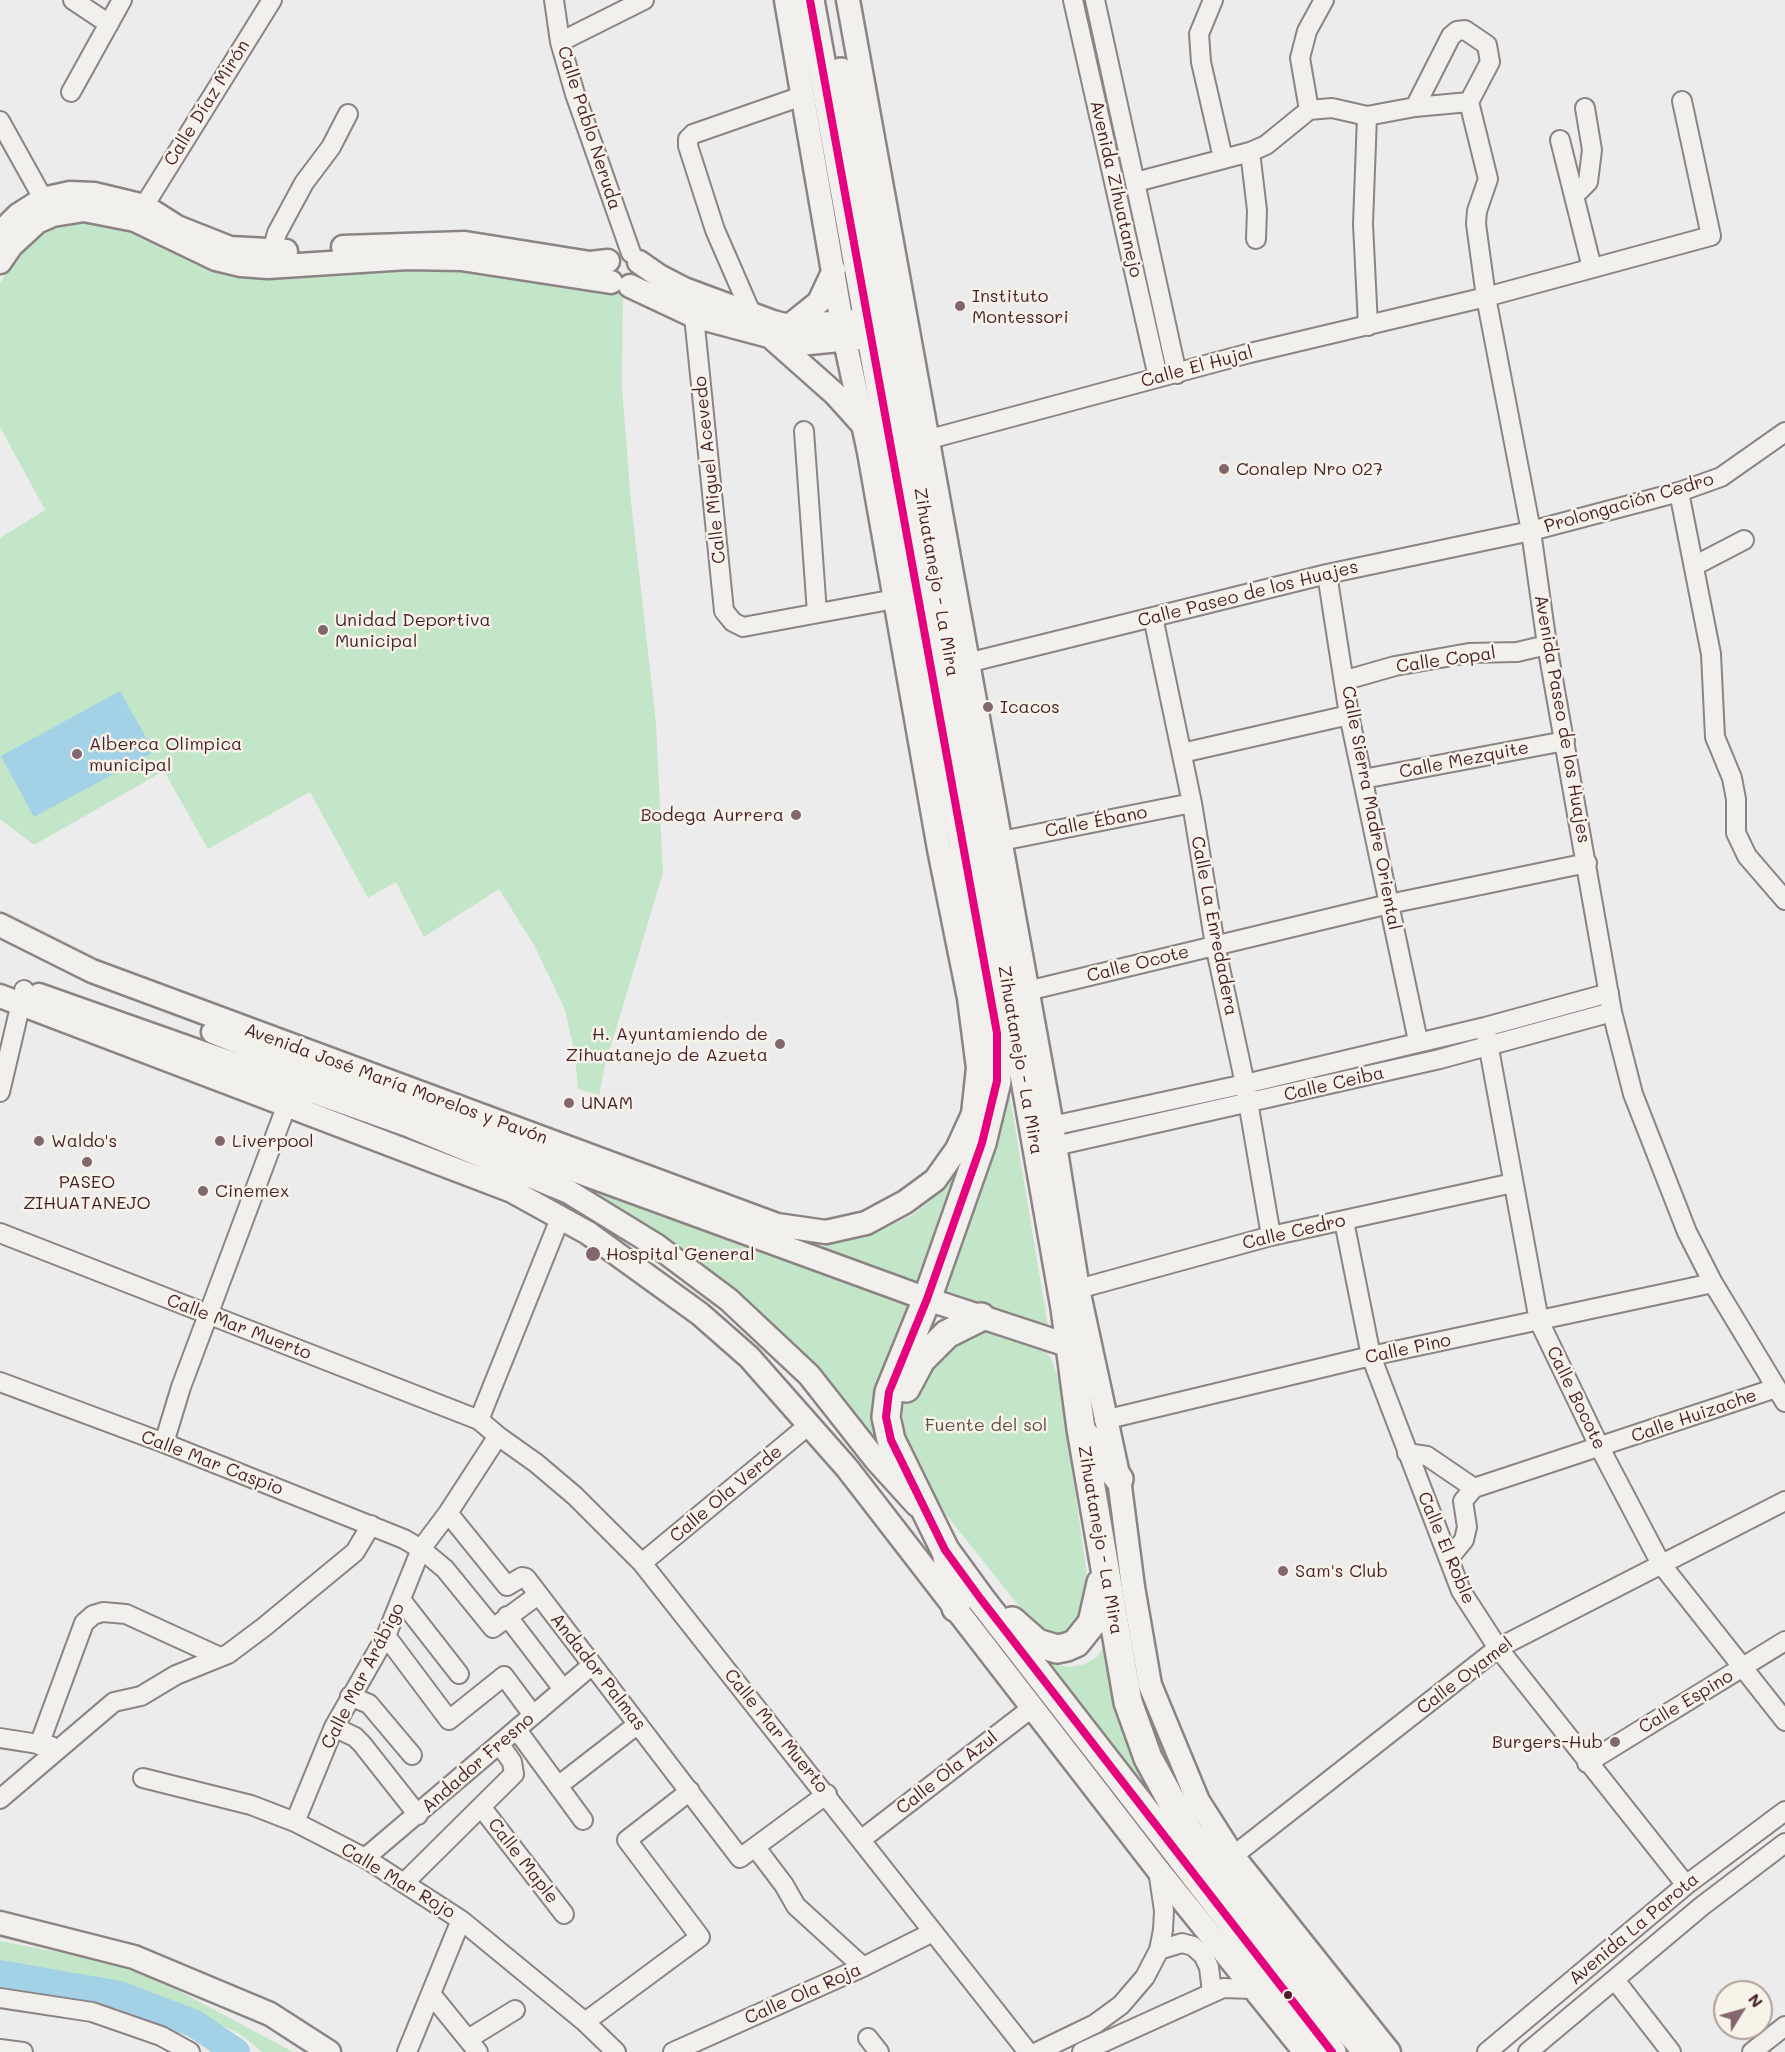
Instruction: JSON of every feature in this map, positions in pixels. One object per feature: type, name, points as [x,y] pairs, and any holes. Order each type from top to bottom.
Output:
[{"type":"highway","name":"Zihuatanejo - La Mira","points":[[810,0],[900,446],[997,1033],[997,1081],[982,1143],[927,1299],[889,1392],[886,1417],[891,1440],[945,1550],[1332,2052]]},
{"type":"highway","name":"Zihuatanejo - La Mira","points":[[827,0],[877,325]]},
{"type":"highway","name":"Zihuatanejo - La Mira","points":[[900,446],[944,576],[1072,1287],[1070,1346],[1092,1425],[1104,1564],[1128,1702],[1148,1758],[1166,1796],[1208,1860],[1367,2052]]},
{"type":"highway","points":[[952,908],[982,952]]},
{"type":"highway","points":[[891,1440],[903,1394],[921,1360],[947,1334],[981,1317]]},
{"type":"highway","points":[[1092,1425],[1119,1479]]},
{"type":"highway","points":[[926,1515],[1018,1628],[1048,1647],[1057,1649],[1076,1643],[1092,1623],[1098,1608],[1104,1564]]},
{"type":"highway","points":[[945,1550],[956,1608]]},
{"type":"main road","points":[[786,0],[834,270],[877,325]]},
{"type":"main road","points":[[848,0],[879,165],[877,325]]},
{"type":"main road","points":[[0,262],[48,207],[70,193],[94,194],[144,206],[177,227],[210,242],[269,259]]},
{"type":"main road","points":[[0,233],[18,215],[48,207],[84,210],[135,220],[216,259],[241,265],[375,244],[463,251],[510,260],[590,263],[694,316],[781,332],[877,325]]},
{"type":"main road","points":[[616,276],[618,252],[635,258],[658,276],[684,289],[752,315],[781,332],[863,426]]},
{"type":"main road","points":[[616,276],[640,276],[635,258]]},
{"type":"main road","points":[[781,332],[819,302],[834,270]]},
{"type":"main road","name":"Avenida José María Morelos y Pavón","points":[[570,1159],[777,1225],[826,1232],[866,1223],[905,1202],[935,1180],[957,1149],[973,1113],[978,1068],[969,998],[939,849],[895,599],[900,446],[863,426],[877,325]]},
{"type":"main road","points":[[944,576],[967,663],[1053,1136],[1092,1425]]},
{"type":"main road","name":"Avenida José María Morelos y Pavón","points":[[9,930],[92,971],[570,1159],[745,1232],[927,1299],[1070,1346]]},
{"type":"main road","name":"Avenida José María Morelos y Pavón","points":[[0,987],[286,1107],[512,1191],[561,1216],[700,1314],[749,1357],[810,1424],[1158,1869],[1305,2052]]},
{"type":"main road","name":"Avenida José María Morelos y Pavón","points":[[0,996],[23,997],[104,1016],[289,1086],[410,1126],[568,1192],[657,1246],[729,1300],[809,1375],[876,1460],[926,1515]]},
{"type":"main road","points":[[404,1151],[410,1126]]},
{"type":"main road","points":[[1119,1479],[1133,1587],[1150,1685],[1198,1801],[1233,1856],[1389,2052]]},
{"type":"main road","points":[[0,1923],[134,1957],[270,2014],[329,2052]]},
{"type":"street","points":[[73,0],[109,24]]},
{"type":"street","points":[[71,92],[122,0]]},
{"type":"street","name":"Calle Pablo Neruda","points":[[554,0],[560,42],[574,94],[635,258]]},
{"type":"street","points":[[560,42],[644,0]]},
{"type":"street","name":"Avenida Zihuatanejo","points":[[1073,0],[1158,377]]},
{"type":"street","name":"Avenida Zihuatanejo","points":[[1095,0],[1177,374]]},
{"type":"street","points":[[1213,0],[1199,34],[1201,62],[1223,158]]},
{"type":"street","points":[[1309,110],[1300,58],[1307,31],[1324,0]]},
{"type":"street","name":"Calle Díaz Mirón","points":[[144,206],[266,2]]},
{"type":"street","points":[[1136,182],[1250,152],[1266,145],[1309,110],[1332,108],[1367,116],[1415,106],[1468,102],[1490,62],[1487,45],[1465,30],[1457,31],[1451,36],[1415,106]]},
{"type":"street","points":[[752,315],[715,230],[688,146],[688,139],[693,134],[802,96]]},
{"type":"street","name":"Calle El Hujal","points":[[900,446],[1250,353],[1486,297],[1711,236],[1682,101]]},
{"type":"street","name":"Avenida Paseo de los Huajes","points":[[1468,102],[1488,179],[1477,211],[1476,224],[1486,297],[1531,531],[1547,645],[1612,1012],[1633,1094],[1687,1232],[1713,1283],[1781,1395]]},
{"type":"street","points":[[1574,196],[1588,182],[1592,150],[1585,108]]},
{"type":"street","points":[[269,259],[277,233],[304,183],[331,147],[348,114]]},
{"type":"street","points":[[1367,116],[1363,233],[1368,326]]},
{"type":"street","points":[[2,128],[48,207]]},
{"type":"street","points":[[1560,140],[1592,268]]},
{"type":"street","points":[[1250,152],[1257,210],[1256,239]]},
{"type":"street","name":"Calle Miguel Acevedo","points":[[694,316],[724,611],[732,622],[743,627],[817,613]]},
{"type":"street","points":[[804,431],[817,613],[895,599]]},
{"type":"street","name":"Prolongación Cedro","points":[[1531,531],[1679,492],[1721,477],[1785,432]]},
{"type":"street","points":[[1679,492],[1714,678],[1715,737],[1731,778],[1736,799],[1737,832],[1747,856],[1785,900]]},
{"type":"street","name":"Calle Paseo de los Huajes","points":[[967,663],[1327,574],[1531,531]]},
{"type":"street","points":[[1694,566],[1744,540]]},
{"type":"street","name":"Calle Sierra Madre Oriental","points":[[1327,574],[1346,680],[1349,715],[1418,1041]]},
{"type":"street","name":"Calle La Enredadera","points":[[1153,617],[1192,803],[1215,945],[1245,1084],[1272,1236]]},
{"type":"street","name":"Calle Copal","points":[[1346,680],[1395,666],[1459,655],[1494,651],[1517,652],[1547,645]]},
{"type":"street","points":[[1182,753],[1349,715]]},
{"type":"street","name":"Calle Mezquite","points":[[1363,779],[1564,741]]},
{"type":"street","name":"Calle Ébano","points":[[1001,841],[1192,803]]},
{"type":"street","name":"Calle Ocote","points":[[1027,991],[1389,904],[1587,863]]},
{"type":"street","name":"Calle Ceiba","points":[[1053,1136],[1245,1084],[1418,1041],[1485,1027],[1609,993]]},
{"type":"street","points":[[0,1092],[23,997]]},
{"type":"street","name":"Calle Ceiba","points":[[1053,1136],[1248,1104],[1488,1046],[1612,1012]]},
{"type":"street","name":"Calle Bocote","points":[[1485,1027],[1539,1321],[1600,1449],[1661,1564],[1785,1720]]},
{"type":"street","points":[[164,1443],[181,1387],[286,1107]]},
{"type":"street","name":"Calle Cedro","points":[[1072,1287],[1272,1236],[1513,1183]]},
{"type":"street","points":[[498,1436],[479,1420],[561,1216]]},
{"type":"street","name":"Calle El Roble","points":[[1344,1221],[1371,1356],[1461,1591],[1498,1648],[1686,1885]]},
{"type":"street","name":"Calle Mar Muerto","points":[[0,1233],[479,1420]]},
{"type":"street","name":"Calle Pino","points":[[1092,1425],[1371,1356],[1713,1283]]},
{"type":"street","name":"Calle Mar Caspio","points":[[0,1382],[164,1443],[404,1539],[421,1549],[445,1569],[500,1622],[563,1689]]},
{"type":"street","name":"Calle Huizache","points":[[1474,1488],[1781,1395]]},
{"type":"street","name":"Calle Ola Verde","points":[[642,1563],[810,1424]]},
{"type":"street","name":"Calle Mar Muerto","points":[[498,1436],[536,1463],[575,1496],[642,1563],[1028,2052]]},
{"type":"street","name":"Calle Mar Arábigo","points":[[295,1822],[334,1727],[386,1636],[421,1549],[448,1513],[498,1436]]},
{"type":"street","points":[[1407,1453],[1426,1456],[1474,1488],[1463,1501],[1467,1527],[1464,1540],[1449,1558]]},
{"type":"street","name":"Calle Oyamel","points":[[1233,1856],[1498,1648],[1785,1501]]},
{"type":"street","name":"Andador Palmas","points":[[448,1513],[502,1582],[507,1586],[522,1577],[526,1578],[740,1858],[756,1848]]},
{"type":"street","points":[[0,1799],[114,1702],[141,1696],[176,1675],[220,1657],[264,1627],[355,1551],[375,1527]]},
{"type":"street","points":[[500,1622],[538,1595]]},
{"type":"street","points":[[402,1601],[459,1674]]},
{"type":"street","points":[[39,1745],[84,1623],[93,1615],[103,1612],[126,1614],[220,1657]]},
{"type":"street","points":[[386,1636],[449,1720],[504,1676],[533,1715]]},
{"type":"street","name":"Calle Espino","points":[[1587,1762],[1785,1641]]},
{"type":"street","name":"Andador Fresno","points":[[365,1858],[591,1666]]},
{"type":"street","points":[[350,1696],[369,1704],[412,1755]]},
{"type":"street","name":"Calle Ola Azul","points":[[862,1839],[1033,1707]]},
{"type":"street","points":[[558,1786],[638,1724]]},
{"type":"street","points":[[334,1727],[355,1737],[362,1744],[418,1815]]},
{"type":"street","points":[[517,1731],[583,1820]]},
{"type":"street","points":[[0,1737],[61,1748]]},
{"type":"street","points":[[404,1883],[514,1774],[512,1762],[500,1745]]},
{"type":"street","name":"Calle Mar Rojo","points":[[143,1778],[251,1805],[295,1822],[365,1858],[461,1920],[585,2022],[616,2052]]},
{"type":"street","points":[[585,2022],[700,1937],[627,1840],[690,1791]]},
{"type":"street","points":[[826,1794],[756,1848],[784,1885],[796,1906],[863,1967]]},
{"type":"street","name":"Calle Maple","points":[[482,1808],[564,1914]]},
{"type":"street","name":"Avenida La Parota","points":[[1487,2052],[1686,1885],[1782,1819]]},
{"type":"street","name":"Avenida La Parota","points":[[1528,2052],[1702,1906],[1785,1843]]},
{"type":"street","points":[[1037,2052],[1095,2024],[1121,2004],[1145,1977],[1159,1950],[1164,1911],[1158,1869]]},
{"type":"street","points":[[406,2052],[461,1920]]},
{"type":"street","name":"Calle Ola Roja","points":[[673,2052],[863,1967],[933,1932]]},
{"type":"street","points":[[1159,1950],[1182,1942],[1193,1946],[1203,1955],[1209,1967],[1212,1993]]},
{"type":"street","points":[[1615,1980],[1671,2052]]},
{"type":"street","points":[[1082,2052],[1212,1993],[1234,1986],[1254,1989]]},
{"type":"street","points":[[431,1994],[473,2045],[515,2010]]},
{"type":"street","points":[[1,1998],[92,2012],[161,2036],[190,2052]]},
{"type":"street","points":[[1753,2052],[1785,2026]]},
{"type":"street","points":[[0,2049],[23,2052]]},
{"type":"green space","name":"Unidad Deportiva Municipal","points":[[87,218],[121,226],[224,272],[259,279],[417,265],[470,270],[566,287],[623,292],[622,387],[631,502],[656,722],[663,873],[606,1062],[599,1095],[578,1089],[575,1054],[565,1010],[534,945],[499,889],[424,937],[396,882],[368,898],[310,792],[208,849],[164,771],[34,845],[0,819],[0,538],[45,510],[0,427],[0,283],[17,258],[41,234],[68,221]]},
{"type":"green space","points":[[1008,1085],[1049,1332],[938,1299]]},
{"type":"green space","points":[[960,1167],[923,1288],[784,1239],[838,1239],[874,1233],[911,1216],[930,1201]]},
{"type":"green space","points":[[566,1177],[916,1306],[884,1463],[829,1387]]},
{"type":"green space","name":"Fuente del sol","points":[[970,1326],[1037,1342],[1051,1358],[1060,1383],[1091,1604],[1072,1640],[1042,1635],[929,1493],[905,1434],[903,1413],[905,1397]]},
{"type":"green space","points":[[1110,1636],[1166,1801],[1155,1811],[1044,1663],[1071,1667],[1085,1664],[1097,1657]]},
{"type":"green space","points":[[0,1941],[124,1965],[172,1987],[293,2052],[262,2052],[240,2034],[159,1996],[0,1963]]},
{"type":"water","name":"Alberca Olimpica municipal","points":[[120,691],[154,752],[34,817],[1,756]]},
{"type":"waterway","points":[[0,1974],[120,1995],[195,2024],[236,2052]]},
{"type":"transit line","points":[[810,0],[997,1033],[997,1081],[982,1143],[927,1299],[889,1392],[886,1417],[891,1440],[945,1550],[1332,2052]]},
{"type":"place","name":"Instituto Montessori","points":[[960,306]]},
{"type":"place","name":"Conalep Nro 027","points":[[1224,469]]},
{"type":"place","name":"Unidad Deportiva Municipal","points":[[323,630]]},
{"type":"place","name":"Icacos","points":[[988,707]]},
{"type":"place","name":"Alberca Olimpica municipal","points":[[77,754]]},
{"type":"place","name":"Bodega Aurrera","points":[[796,815]]},
{"type":"place","name":"H. Ayuntamiendo de Zihuatanejo de Azueta","points":[[780,1044]]},
{"type":"place","name":"UNAM","points":[[569,1103]]},
{"type":"place","name":"Waldo's","points":[[39,1141]]},
{"type":"place","name":"Liverpool","points":[[220,1141]]},
{"type":"place","name":"PASEO ZIHUATANEJO","points":[[87,1162]]},
{"type":"place","name":"Cinemex","points":[[203,1191]]},
{"type":"place","name":"Hospital General","points":[[593,1254]]},
{"type":"place","name":"Sam's Club","points":[[1283,1571]]},
{"type":"place","name":"Burgers-Hub","points":[[1615,1742]]}]
